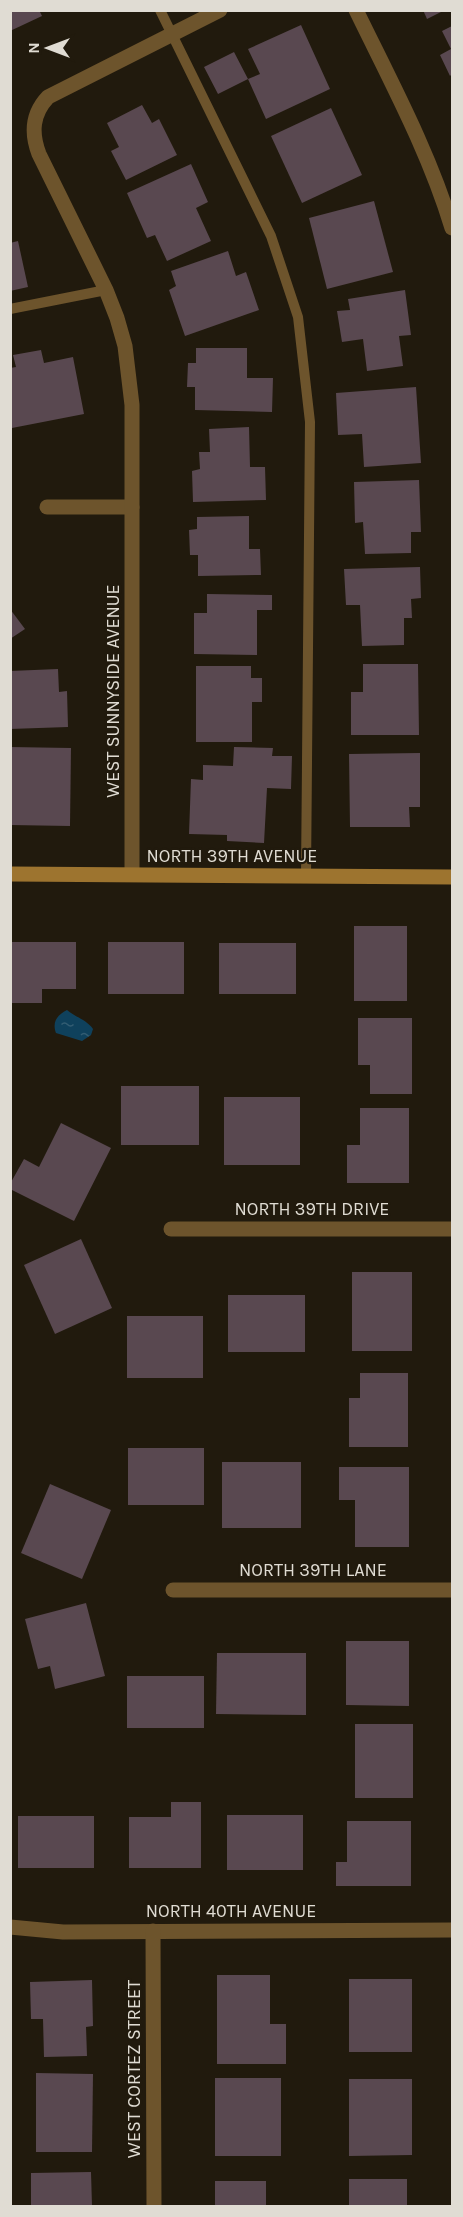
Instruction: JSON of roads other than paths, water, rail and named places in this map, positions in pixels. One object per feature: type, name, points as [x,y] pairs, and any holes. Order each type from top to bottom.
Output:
[{"type":"street","points":[[172,34],[220,10]]},
{"type":"street","points":[[356,10],[417,135],[442,194],[453,228]]},
{"type":"street","name":"WEST SUNNYSIDE AVENUE","points":[[132,874],[132,405],[130,376],[125,346],[106,290],[39,154],[33,130],[40,106],[58,91],[172,34]]},
{"type":"street","points":[[47,507],[132,507]]},
{"type":"street","name":"NORTH 39TH AVENUE","points":[[10,874],[453,877]]},
{"type":"street","name":"NORTH 39TH DRIVE","points":[[171,1229],[453,1229]]},
{"type":"street","name":"NORTH 39TH LANE","points":[[172,1590],[453,1590]]},
{"type":"street","name":"NORTH 40TH AVENUE","points":[[10,1927],[63,1932],[453,1930]]},
{"type":"street","name":"WEST CORTEZ STREET","points":[[153,1931],[154,2206]]},
{"type":"lane","points":[[160,10],[271,236],[298,317],[310,422],[306,876]]},
{"type":"lane","points":[[10,309],[106,290]]},
{"type":"water","points":[[67,1010],[93,1029],[91,1035],[82,1041],[56,1033],[56,1019]]}]
